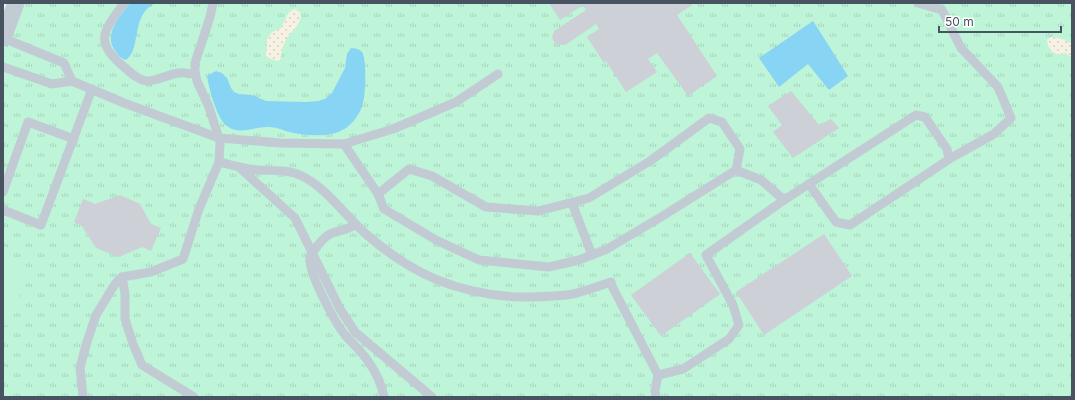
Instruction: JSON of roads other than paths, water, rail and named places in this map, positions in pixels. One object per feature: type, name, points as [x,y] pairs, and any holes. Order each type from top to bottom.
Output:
[{"type":"street","points":[[3,38],[16,3]]},
{"type":"lane","points":[[124,3],[105,31],[104,42],[108,52],[116,60],[138,78],[146,81],[182,72],[189,74],[195,72]]},
{"type":"lane","points":[[809,184],[836,222],[850,225],[949,159],[994,134],[1011,118],[998,87],[960,48],[942,10],[918,3]]},
{"type":"lane","points":[[83,397],[80,368],[96,315],[115,284],[122,277],[151,272],[183,259],[200,209],[219,162],[221,148],[219,138],[195,72],[195,63],[212,4]]},
{"type":"lane","points":[[3,38],[64,63],[72,81]]},
{"type":"lane","points":[[3,67],[52,84],[72,81],[219,138],[281,143],[344,144],[393,130],[456,102],[498,74]]},
{"type":"lane","points":[[3,210],[41,225],[92,89]]},
{"type":"lane","points":[[658,375],[683,369],[729,339],[739,325],[733,305],[706,255],[784,200],[916,115],[925,117],[947,149],[949,159]]},
{"type":"lane","points":[[344,144],[378,194],[384,209],[436,240],[478,260],[549,267],[579,260],[592,255],[654,221],[736,170],[740,149],[722,122],[709,118],[650,161],[589,198],[538,211],[486,208],[432,176],[409,169],[378,194]]},
{"type":"lane","points":[[3,192],[28,122],[74,139]]},
{"type":"lane","points":[[219,162],[240,168],[292,172],[304,177],[329,197],[355,224],[392,256],[434,279],[469,290],[503,296],[551,297],[574,294],[611,282],[658,375],[655,391],[656,397]]},
{"type":"lane","points":[[240,168],[295,218],[340,309],[355,332],[432,397]]},
{"type":"lane","points":[[736,170],[761,180],[784,200]]},
{"type":"lane","points":[[572,203],[592,255]]},
{"type":"lane","points":[[355,224],[348,229],[330,234],[324,239],[312,253],[310,258],[311,268],[330,311],[345,335],[359,348],[368,362],[376,376],[384,397]]},
{"type":"lane","points":[[122,277],[125,294],[125,319],[142,365],[194,397]]},
{"type":"water","points":[[130,3],[155,3],[147,9],[142,16],[134,48],[131,55],[126,60],[120,57],[115,51],[111,43],[111,37],[115,24]]},
{"type":"water","points":[[813,21],[848,76],[829,90],[808,64],[779,87],[759,58]]},
{"type":"water","points":[[351,48],[360,50],[364,56],[364,98],[363,105],[357,117],[346,128],[340,131],[326,135],[311,135],[289,132],[272,127],[237,130],[227,126],[217,111],[207,76],[216,71],[222,73],[227,78],[234,92],[239,94],[252,95],[266,101],[318,101],[325,99],[332,93],[345,68],[347,54]]}]
